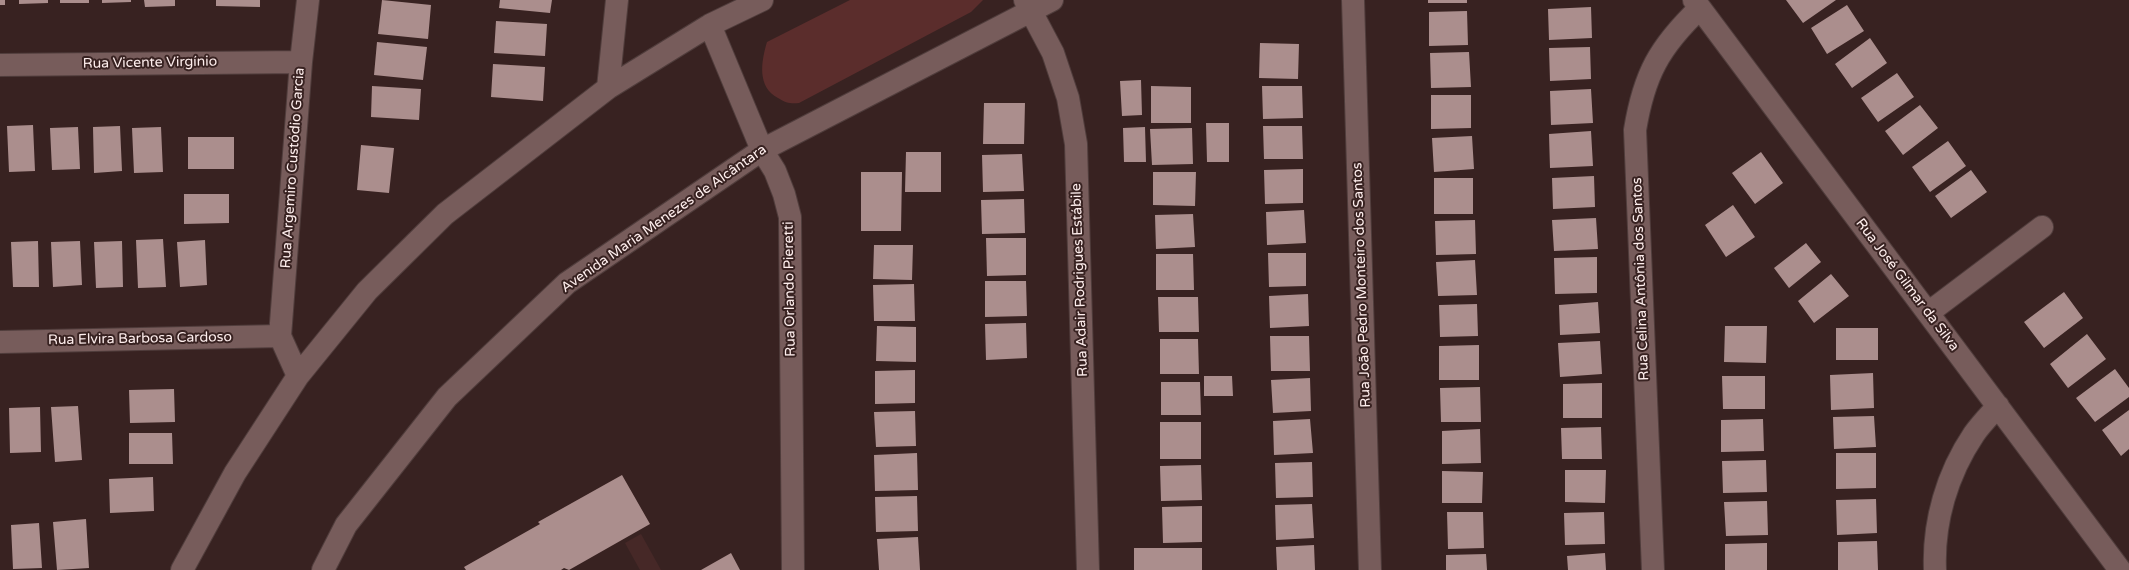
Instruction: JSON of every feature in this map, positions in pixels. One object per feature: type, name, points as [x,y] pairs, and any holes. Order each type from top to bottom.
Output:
[{"type":"street","name":"Rua Argemiro Custódio Garcia","points":[[280,336],[301,62],[308,0]]},
{"type":"street","points":[[608,88],[617,0]]},
{"type":"street","points":[[182,570],[235,473],[298,376],[367,291],[445,214],[608,88],[710,25],[762,0]]},
{"type":"street","name":"Avenida Maria Menezes de Alcântara","points":[[323,570],[346,525],[447,397],[567,283],[762,150],[1028,5],[1052,0]]},
{"type":"street","name":"Rua João Pedro Monteiro dos Santos","points":[[1353,0],[1370,570]]},
{"type":"street","name":"Rua José Gilmar da Silva","points":[[1697,4],[2120,570]]},
{"type":"street","name":"Rua Celina Antônia dos Santos","points":[[1653,570],[1635,130],[1640,102],[1652,69],[1662,50],[1697,4]]},
{"type":"street","name":"Rua Adair Rodrigues Estábile","points":[[1028,5],[1053,53],[1068,98],[1076,144],[1088,570]]},
{"type":"street","name":"Rua Orlando Pieretti","points":[[710,25],[762,150],[775,171],[784,194],[790,217],[793,570]]},
{"type":"street","name":"Rua Vicente Virgínio","points":[[0,65],[301,62]]},
{"type":"street","points":[[1928,313],[2042,227]]},
{"type":"street","points":[[280,336],[298,376]]},
{"type":"street","name":"Rua Elvira Barbosa Cardoso","points":[[0,342],[280,336]]},
{"type":"street","points":[[1935,570],[1937,530],[1944,496],[1957,463],[1975,433],[1998,406]]},
{"type":"shaded area","points":[[850,0],[983,0],[971,12],[799,103],[786,102],[771,93],[764,81],[762,73],[763,58],[767,42]]},
{"type":"shaded area","points":[[641,534],[661,570],[640,570],[625,543]]},
{"type":"building","points":[[0,0],[5,0],[5,5],[0,5]]},
{"type":"building","points":[[19,0],[48,0],[48,3],[19,4]]},
{"type":"building","points":[[60,0],[89,0],[89,3],[60,3]]},
{"type":"building","points":[[102,0],[131,0],[131,2],[102,3]]},
{"type":"building","points":[[144,0],[175,0],[175,6],[145,7]]},
{"type":"building","points":[[216,0],[260,0],[260,7],[216,6]]},
{"type":"building","points":[[382,0],[431,5],[428,39],[378,34]]},
{"type":"building","points":[[500,0],[552,0],[550,13],[499,8]]},
{"type":"building","points":[[1428,0],[1467,0],[1467,3],[1428,3]]},
{"type":"building","points":[[1786,0],[1836,0],[1803,23]]},
{"type":"building","points":[[1847,5],[1864,31],[1827,54],[1811,28]]},
{"type":"building","points":[[1591,7],[1592,38],[1549,40],[1548,9]]},
{"type":"building","points":[[1467,11],[1468,45],[1429,46],[1429,12]]},
{"type":"building","points":[[496,21],[547,24],[545,56],[494,53]]},
{"type":"building","points":[[1870,38],[1887,63],[1852,88],[1835,64]]},
{"type":"building","points":[[377,42],[427,47],[423,80],[374,75]]},
{"type":"building","points":[[1260,43],[1299,44],[1298,79],[1259,78]]},
{"type":"building","points":[[1590,47],[1591,79],[1550,81],[1549,48]]},
{"type":"building","points":[[1469,52],[1471,87],[1431,88],[1430,53]]},
{"type":"building","points":[[493,64],[545,67],[543,101],[491,97]]},
{"type":"building","points":[[1897,73],[1914,97],[1878,122],[1861,98]]},
{"type":"building","points":[[1141,80],[1142,115],[1122,116],[1120,81]]},
{"type":"building","points":[[372,86],[421,89],[419,120],[371,117]]},
{"type":"building","points":[[1151,86],[1191,87],[1191,123],[1151,123]]},
{"type":"building","points":[[1262,86],[1302,86],[1303,118],[1263,119]]},
{"type":"building","points":[[1591,89],[1593,123],[1551,125],[1550,91]]},
{"type":"building","points":[[1431,95],[1471,95],[1471,128],[1431,129]]},
{"type":"building","points":[[984,103],[1025,103],[1024,144],[983,144]]},
{"type":"building","points":[[1920,105],[1938,128],[1903,155],[1885,131]]},
{"type":"building","points":[[1206,123],[1229,123],[1229,162],[1207,162]]},
{"type":"building","points":[[33,125],[35,171],[9,172],[7,126]]},
{"type":"building","points":[[120,126],[122,171],[94,173],[93,127]]},
{"type":"building","points":[[1263,126],[1302,126],[1303,159],[1264,159]]},
{"type":"building","points":[[78,127],[80,169],[52,170],[50,128]]},
{"type":"building","points":[[161,127],[163,172],[134,173],[132,128]]},
{"type":"building","points":[[1145,127],[1146,162],[1124,162],[1123,128]]},
{"type":"building","points":[[1192,128],[1193,164],[1152,165],[1150,129]]},
{"type":"building","points":[[1591,131],[1593,166],[1550,168],[1549,134]]},
{"type":"building","points":[[1472,136],[1474,169],[1434,172],[1432,138]]},
{"type":"building","points":[[188,137],[234,137],[234,169],[188,169]]},
{"type":"building","points":[[1948,141],[1966,166],[1930,192],[1912,167]]},
{"type":"building","points":[[361,145],[394,148],[389,193],[357,190]]},
{"type":"building","points":[[906,152],[941,152],[941,192],[905,192]]},
{"type":"building","points":[[1761,152],[1783,183],[1755,204],[1732,173]]},
{"type":"building","points":[[1022,154],[1024,191],[983,192],[982,155]]},
{"type":"building","points":[[1303,169],[1303,203],[1265,204],[1264,170]]},
{"type":"building","points":[[1971,170],[1987,192],[1951,218],[1935,196]]},
{"type":"building","points":[[861,172],[902,172],[901,231],[861,231]]},
{"type":"building","points":[[1153,172],[1196,172],[1195,206],[1153,205]]},
{"type":"building","points":[[1594,176],[1595,207],[1553,209],[1552,178]]},
{"type":"building","points":[[1434,178],[1473,178],[1473,214],[1434,214]]},
{"type":"building","points":[[184,194],[229,194],[229,223],[184,224]]},
{"type":"building","points":[[1024,199],[1025,233],[982,234],[981,200]]},
{"type":"building","points":[[1733,205],[1755,237],[1726,257],[1705,225]]},
{"type":"building","points":[[1304,210],[1306,243],[1267,245],[1266,212]]},
{"type":"building","points":[[1193,214],[1195,247],[1156,249],[1155,215]]},
{"type":"building","points":[[1596,218],[1598,249],[1554,251],[1552,220]]},
{"type":"building","points":[[1475,220],[1476,254],[1436,255],[1435,221]]},
{"type":"building","points":[[986,238],[1026,238],[1026,275],[987,276]]},
{"type":"building","points":[[163,239],[166,287],[138,288],[136,240]]},
{"type":"building","points":[[205,240],[207,285],[180,287],[177,242]]},
{"type":"building","points":[[38,241],[39,287],[13,287],[11,242]]},
{"type":"building","points":[[80,241],[82,285],[53,287],[51,242]]},
{"type":"building","points":[[122,241],[123,287],[96,288],[94,242]]},
{"type":"building","points":[[1806,243],[1821,262],[1789,288],[1774,268]]},
{"type":"building","points":[[874,245],[913,245],[912,280],[873,279]]},
{"type":"building","points":[[1268,253],[1306,253],[1306,286],[1269,287]]},
{"type":"building","points":[[1156,254],[1193,254],[1194,290],[1156,290]]},
{"type":"building","points":[[1597,257],[1597,293],[1555,294],[1554,258]]},
{"type":"building","points":[[1475,260],[1477,295],[1438,296],[1436,262]]},
{"type":"building","points":[[1831,274],[1849,296],[1814,323],[1798,301]]},
{"type":"building","points":[[985,281],[1026,281],[1027,316],[985,317]]},
{"type":"building","points":[[914,284],[915,321],[874,321],[873,285]]},
{"type":"building","points":[[2064,292],[2083,318],[2044,348],[2024,322]]},
{"type":"building","points":[[1308,294],[1309,326],[1270,328],[1269,296]]},
{"type":"building","points":[[1158,297],[1198,297],[1199,332],[1159,332]]},
{"type":"building","points":[[1598,302],[1600,333],[1560,335],[1559,305]]},
{"type":"building","points":[[1477,304],[1478,336],[1440,337],[1439,305]]},
{"type":"building","points":[[1026,323],[1027,358],[986,360],[985,324]]},
{"type":"building","points":[[877,326],[916,327],[916,362],[876,361]]},
{"type":"building","points":[[1725,326],[1767,326],[1766,363],[1724,362]]},
{"type":"building","points":[[1836,328],[1878,328],[1878,360],[1836,360]]},
{"type":"building","points":[[2087,334],[2106,359],[2068,388],[2050,364]]},
{"type":"building","points":[[1270,336],[1309,336],[1310,371],[1271,371]]},
{"type":"building","points":[[1160,339],[1198,339],[1199,374],[1160,374]]},
{"type":"building","points":[[1600,341],[1602,374],[1560,377],[1558,343]]},
{"type":"building","points":[[1479,345],[1479,380],[1439,380],[1439,346]]},
{"type":"building","points":[[2115,369],[2129,388],[2129,397],[2095,422],[2076,398]]},
{"type":"building","points":[[915,370],[915,403],[875,404],[875,371]]},
{"type":"building","points":[[1873,373],[1874,408],[1831,410],[1830,375]]},
{"type":"building","points":[[1204,376],[1232,376],[1233,396],[1204,396]]},
{"type":"building","points":[[1722,376],[1765,376],[1765,409],[1723,409]]},
{"type":"building","points":[[1310,378],[1311,411],[1273,413],[1271,380]]},
{"type":"building","points":[[1161,382],[1200,382],[1201,415],[1161,415]]},
{"type":"building","points":[[1602,383],[1602,418],[1563,418],[1563,384]]},
{"type":"building","points":[[1480,387],[1481,422],[1441,422],[1440,388]]},
{"type":"building","points":[[174,389],[175,422],[130,423],[129,390]]},
{"type":"building","points":[[78,406],[82,460],[55,462],[51,407]]},
{"type":"building","points":[[40,407],[41,452],[10,453],[9,408]]},
{"type":"building","points":[[2129,410],[2129,449],[2121,456],[2102,430]]},
{"type":"building","points":[[915,411],[916,446],[876,447],[874,412]]},
{"type":"building","points":[[1874,416],[1876,447],[1834,449],[1833,417]]},
{"type":"building","points":[[1310,419],[1313,453],[1274,455],[1273,421]]},
{"type":"building","points":[[1763,419],[1764,451],[1721,452],[1721,420]]},
{"type":"building","points":[[1160,422],[1201,422],[1201,459],[1160,459]]},
{"type":"building","points":[[1601,427],[1602,459],[1562,459],[1561,428]]},
{"type":"building","points":[[1480,429],[1481,463],[1442,464],[1442,431]]},
{"type":"building","points":[[129,433],[172,433],[173,464],[129,464]]},
{"type":"building","points":[[917,453],[918,490],[875,491],[874,455]]},
{"type":"building","points":[[1836,453],[1876,453],[1876,488],[1836,489]]},
{"type":"building","points":[[1766,460],[1767,492],[1723,493],[1722,461]]},
{"type":"building","points":[[1312,462],[1313,497],[1276,498],[1275,463]]},
{"type":"building","points":[[1201,465],[1202,500],[1161,501],[1160,466]]},
{"type":"building","points":[[1565,470],[1606,470],[1605,503],[1565,502]]},
{"type":"building","points":[[1442,471],[1483,472],[1482,503],[1442,503]]},
{"type":"building","points":[[622,475],[650,524],[569,570],[564,568],[561,570],[466,570],[464,567],[540,524],[538,522]]},
{"type":"building","points":[[153,477],[154,511],[110,513],[109,479]]},
{"type":"building","points":[[917,496],[918,531],[876,532],[875,497]]},
{"type":"building","points":[[1876,499],[1877,533],[1837,535],[1836,500]]},
{"type":"building","points":[[1767,501],[1768,535],[1726,536],[1724,502]]},
{"type":"building","points":[[1312,504],[1314,538],[1276,540],[1275,505]]},
{"type":"building","points":[[1202,506],[1202,542],[1163,543],[1162,507]]},
{"type":"building","points":[[1447,512],[1483,512],[1484,548],[1448,549]]},
{"type":"building","points":[[1604,512],[1605,544],[1565,545],[1564,513]]},
{"type":"building","points":[[86,519],[89,568],[57,570],[53,522]]},
{"type":"building","points":[[39,523],[42,568],[13,569],[11,525]]},
{"type":"building","points":[[918,537],[920,570],[879,570],[877,539]]},
{"type":"building","points":[[1877,541],[1878,570],[1838,570],[1838,542]]},
{"type":"building","points":[[1767,543],[1767,570],[1725,570],[1725,544]]},
{"type":"building","points":[[1314,545],[1315,570],[1277,570],[1276,547]]},
{"type":"building","points":[[1134,548],[1202,548],[1202,570],[1134,570]]},
{"type":"building","points":[[731,553],[740,570],[701,570]]},
{"type":"building","points":[[1605,553],[1606,570],[1568,570],[1567,556]]},
{"type":"building","points":[[1486,554],[1487,570],[1446,570],[1446,555]]}]
